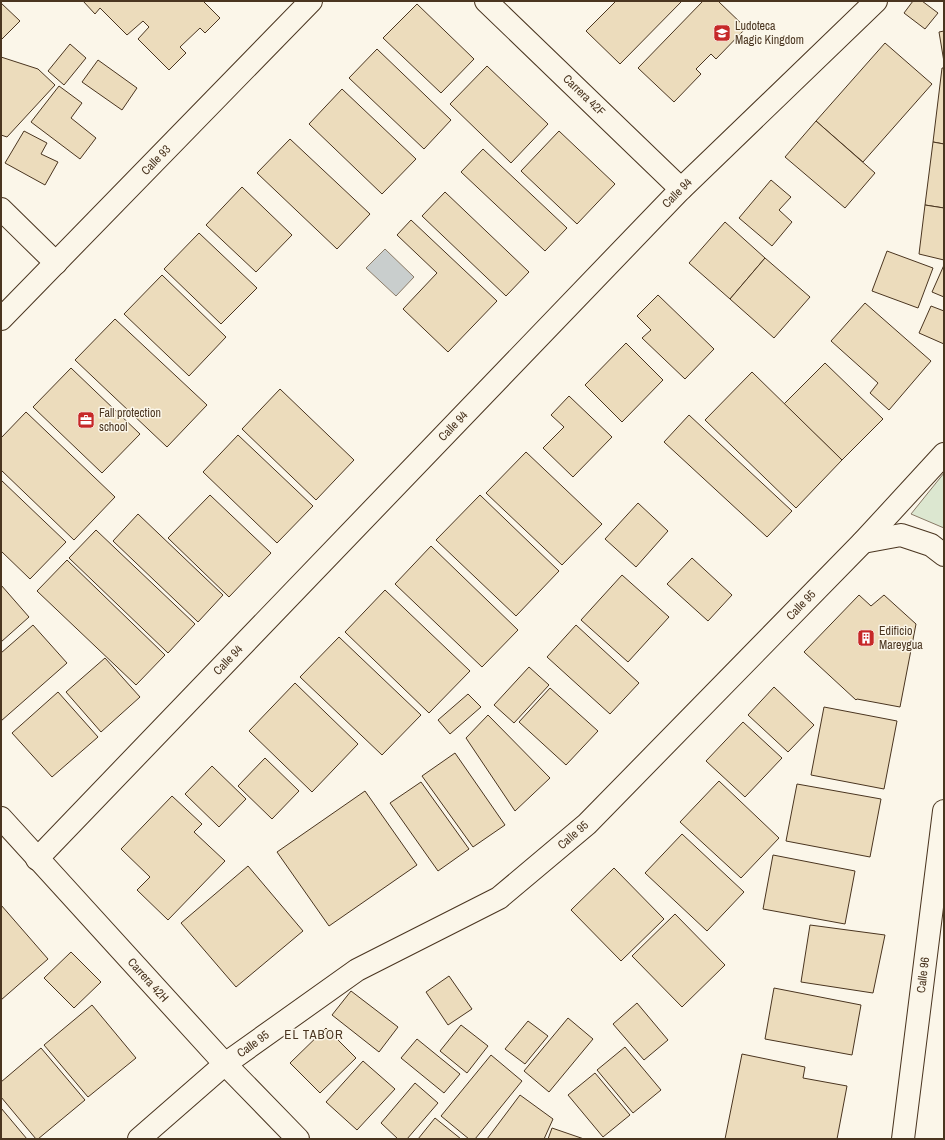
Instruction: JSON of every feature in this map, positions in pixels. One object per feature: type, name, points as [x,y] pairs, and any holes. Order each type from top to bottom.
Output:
[{"type":"street","name":"Calle 93","points":[[1,319],[311,1]]},
{"type":"street","name":"Carrera 42F","points":[[486,1],[681,189]]},
{"type":"street","name":"Calle 94","points":[[37,859],[681,189],[876,1]]},
{"type":"street","points":[[1,209],[56,263]]},
{"type":"street","name":"Calle 95","points":[[139,1139],[225,1064],[357,970],[499,898],[587,824],[864,542],[944,454]]},
{"type":"street","points":[[864,542],[901,535],[931,545],[944,555]]},
{"type":"street","name":"Calle 96","points":[[903,1139],[944,811]]},
{"type":"street","name":"Carrera 42H","points":[[1,818],[225,1064],[298,1139]]},
{"type":"green space","points":[[944,473],[944,528],[911,514]]},
{"type":"shaded area","points":[[385,249],[414,277],[396,296],[366,268]]},
{"type":"building","points":[[83,1],[203,1],[220,18],[205,33],[200,28],[180,47],[186,53],[169,70],[138,39],[149,27],[143,21],[127,35],[100,8],[95,14]]},
{"type":"building","points":[[616,1],[682,1],[620,64],[586,31]]},
{"type":"building","points":[[703,1],[718,1],[746,28],[716,59],[711,54],[696,69],[701,74],[674,102],[638,68]]},
{"type":"building","points":[[913,1],[922,1],[938,13],[925,29],[904,13]]},
{"type":"building","points":[[1,3],[20,21],[1,40]]},
{"type":"building","points":[[417,4],[474,59],[441,93],[383,38]]},
{"type":"building","points":[[944,31],[944,62],[939,32]]},
{"type":"building","points":[[885,43],[932,84],[863,162],[816,121]]},
{"type":"building","points":[[70,44],[86,58],[64,85],[48,71]]},
{"type":"building","points":[[377,49],[451,120],[424,149],[349,78]]},
{"type":"building","points":[[1,57],[38,69],[55,85],[7,137],[1,135]]},
{"type":"building","points":[[98,60],[137,88],[122,110],[82,82]]},
{"type":"building","points":[[487,66],[548,124],[511,163],[450,104]]},
{"type":"building","points":[[942,68],[944,68],[944,144],[933,142]]},
{"type":"building","points":[[59,86],[82,103],[71,118],[96,138],[80,159],[31,122]]},
{"type":"building","points":[[342,89],[416,159],[382,194],[309,124]]},
{"type":"building","points":[[816,121],[875,173],[845,208],[785,157]]},
{"type":"building","points":[[24,131],[47,143],[41,154],[58,162],[45,185],[5,163]]},
{"type":"building","points":[[559,131],[615,184],[577,224],[521,171]]},
{"type":"building","points":[[290,139],[370,214],[337,249],[257,173]]},
{"type":"building","points":[[933,142],[944,144],[944,208],[925,205]]},
{"type":"building","points":[[483,149],[567,228],[545,251],[461,172]]},
{"type":"building","points":[[771,180],[791,197],[779,210],[792,222],[772,246],[739,218]]},
{"type":"building","points":[[242,187],[292,235],[256,272],[206,225]]},
{"type":"building","points":[[445,192],[529,272],[506,296],[422,216]]},
{"type":"building","points":[[925,205],[944,208],[944,260],[919,254]]},
{"type":"building","points":[[411,220],[497,301],[448,352],[403,309],[437,273],[397,235]]},
{"type":"building","points":[[725,222],[765,258],[730,299],[689,263]]},
{"type":"building","points":[[199,233],[257,288],[221,324],[164,269]]},
{"type":"building","points":[[887,251],[933,268],[918,308],[872,291]]},
{"type":"building","points":[[765,258],[810,297],[774,338],[730,299]]},
{"type":"building","points":[[944,265],[944,297],[932,292]]},
{"type":"building","points":[[162,275],[226,337],[189,376],[124,314]]},
{"type":"building","points":[[658,295],[714,349],[685,379],[642,338],[651,330],[637,316]]},
{"type":"building","points":[[865,303],[931,361],[889,410],[870,393],[878,383],[831,341]]},
{"type":"building","points":[[931,306],[944,311],[944,344],[919,333]]},
{"type":"building","points":[[115,319],[207,405],[167,447],[75,360]]},
{"type":"building","points":[[626,343],[663,380],[622,422],[585,385]]},
{"type":"building","points":[[825,363],[883,419],[842,460],[784,404]]},
{"type":"building","name":"Fall protection school","points":[[71,368],[140,434],[102,473],[33,407]]},
{"type":"building","points":[[752,372],[842,460],[796,508],[705,420]]},
{"type":"building","points":[[280,389],[354,460],[316,500],[242,429]]},
{"type":"building","points":[[569,396],[612,437],[573,477],[543,448],[564,427],[551,415]]},
{"type":"building","points":[[26,412],[115,497],[74,540],[1,470],[1,438]]},
{"type":"building","points":[[689,415],[792,511],[767,537],[664,442]]},
{"type":"building","points":[[238,435],[313,506],[277,543],[203,472]]},
{"type":"building","points":[[526,452],[602,524],[562,565],[486,493]]},
{"type":"building","points":[[1,480],[66,542],[30,579],[1,551]]},
{"type":"building","points":[[210,495],[271,553],[229,597],[168,538]]},
{"type":"building","points":[[480,495],[559,571],[516,616],[436,540]]},
{"type":"building","points":[[638,503],[668,531],[636,567],[605,539]]},
{"type":"building","points":[[138,514],[223,595],[198,622],[113,541]]},
{"type":"building","points":[[96,530],[195,624],[168,653],[69,558]]},
{"type":"building","points":[[431,546],[518,630],[482,667],[395,584]]},
{"type":"building","points":[[692,558],[732,595],[708,621],[667,584]]},
{"type":"building","points":[[67,560],[165,655],[136,685],[37,591]]},
{"type":"building","points":[[622,575],[669,617],[628,662],[581,620]]},
{"type":"building","points":[[1,585],[29,617],[1,642]]},
{"type":"building","points":[[385,590],[470,671],[429,713],[345,632]]},
{"type":"building","name":"Edificio Mareygua","points":[[859,595],[871,606],[884,595],[916,624],[900,707],[856,700],[804,652]]},
{"type":"building","points":[[33,625],[67,663],[1,721],[1,653]]},
{"type":"building","points":[[576,625],[639,683],[610,714],[547,657]]},
{"type":"building","points":[[339,637],[421,715],[382,755],[300,677]]},
{"type":"building","points":[[105,658],[140,697],[101,732],[66,692]]},
{"type":"building","points":[[529,667],[549,685],[514,723],[494,705]]},
{"type":"building","points":[[295,683],[358,744],[312,792],[249,731]]},
{"type":"building","points":[[774,687],[814,725],[788,752],[748,715]]},
{"type":"building","points":[[550,688],[598,731],[566,765],[519,722]]},
{"type":"building","points":[[58,692],[98,737],[52,777],[12,733]]},
{"type":"building","points":[[468,694],[481,707],[450,734],[438,720]]},
{"type":"building","points":[[824,707],[897,721],[884,789],[811,775]]},
{"type":"building","points":[[488,715],[550,778],[515,811],[466,738]]},
{"type":"building","points":[[743,722],[782,758],[745,797],[706,761]]},
{"type":"building","points":[[455,753],[505,825],[473,847],[422,776]]},
{"type":"building","points":[[265,758],[299,791],[272,819],[238,786]]},
{"type":"building","points":[[212,766],[246,799],[219,827],[185,794]]},
{"type":"building","points":[[719,781],[779,838],[741,878],[680,822]]},
{"type":"building","points":[[421,782],[469,849],[438,871],[390,803]]},
{"type":"building","points":[[797,784],[881,799],[870,857],[786,841]]},
{"type":"building","points":[[365,791],[417,865],[329,926],[277,852]]},
{"type":"building","points":[[172,796],[202,824],[194,832],[225,861],[168,920],[137,890],[150,877],[121,849]]},
{"type":"building","points":[[682,834],[744,892],[707,931],[645,873]]},
{"type":"building","points":[[773,855],[855,871],[845,924],[763,909]]},
{"type":"building","points":[[248,866],[303,931],[236,987],[181,923]]},
{"type":"building","points":[[614,868],[664,919],[621,961],[571,910]]},
{"type":"building","points":[[1,905],[48,959],[1,1000]]},
{"type":"building","points":[[675,914],[725,965],[682,1007],[632,956]]},
{"type":"building","points":[[810,925],[885,935],[873,993],[801,982]]},
{"type":"building","points":[[71,952],[101,982],[74,1008],[44,978]]},
{"type":"building","points":[[449,976],[472,1009],[448,1025],[426,992]]},
{"type":"building","points":[[774,988],[861,1005],[852,1055],[765,1039]]},
{"type":"building","points":[[351,991],[398,1027],[379,1052],[332,1015]]},
{"type":"building","points":[[637,1003],[668,1040],[644,1060],[613,1024]]},
{"type":"building","points":[[92,1005],[136,1058],[88,1097],[44,1045]]},
{"type":"building","points":[[568,1018],[593,1039],[549,1092],[524,1071]]},
{"type":"building","points":[[528,1021],[548,1036],[525,1064],[505,1049]]},
{"type":"building","points":[[461,1025],[488,1046],[467,1073],[440,1051]]},
{"type":"building","points":[[326,1028],[356,1058],[320,1093],[290,1063]]},
{"type":"building","points":[[417,1039],[460,1074],[444,1093],[401,1058]]},
{"type":"building","points":[[625,1047],[661,1090],[633,1113],[597,1070]]},
{"type":"building","points":[[41,1048],[85,1100],[38,1139],[36,1139],[1,1097],[1,1082]]},
{"type":"building","points":[[742,1054],[805,1067],[803,1078],[847,1086],[837,1139],[725,1139]]},
{"type":"building","points":[[491,1055],[522,1081],[475,1139],[469,1139],[441,1116]]},
{"type":"building","points":[[363,1061],[395,1089],[357,1130],[326,1102]]},
{"type":"building","points":[[595,1073],[630,1115],[603,1137],[568,1095]]},
{"type":"building","points":[[415,1083],[438,1103],[407,1139],[398,1139],[381,1123]]},
{"type":"building","points":[[520,1095],[553,1119],[544,1139],[487,1139]]},
{"type":"building","points":[[1,1108],[27,1139],[1,1139]]},
{"type":"building","points":[[435,1118],[461,1139],[418,1139]]},
{"type":"building","points":[[552,1128],[584,1139],[548,1139]]},
{"type":"place","name":"Ludoteca Magic Kingdom","points":[[722,33]]},
{"type":"place","name":"Fall protection school","points":[[86,420]]},
{"type":"place","name":"Edificio Mareygua","points":[[866,638]]},
{"type":"district","name":"EL TABOR","points":[[314,1034]]}]
